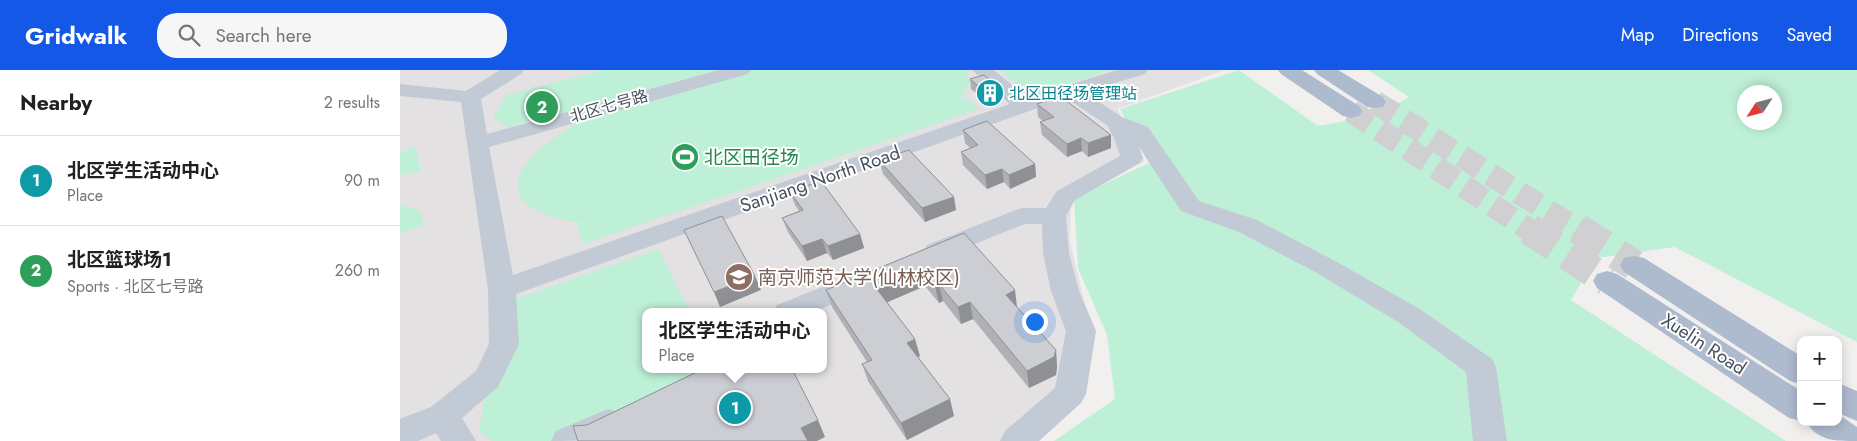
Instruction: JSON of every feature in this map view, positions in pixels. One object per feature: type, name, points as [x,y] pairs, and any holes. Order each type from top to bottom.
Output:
[{"type":"main road","points":[[1288,70],[1351,111]]},
{"type":"main road","points":[[1324,70],[1376,102]]},
{"type":"main road","name":"Xuelin Road","points":[[1634,265],[1797,369]]},
{"type":"main road","name":"Xuelin Road","points":[[1606,280],[1797,405]]},
{"type":"main road","points":[[1842,399],[1857,408]]},
{"type":"main road","points":[[1829,426],[1851,441]]},
{"type":"street","points":[[400,90],[470,97],[514,70]]},
{"type":"street","name":"北区七号路","points":[[478,143],[741,70]]},
{"type":"street","points":[[982,70],[1025,106]]},
{"type":"street","name":"Sanjiang North Road","points":[[502,289],[1068,91],[1138,70]]},
{"type":"street","points":[[1068,91],[1115,121],[1140,132],[1190,206],[1248,226],[1326,268],[1408,315],[1481,367],[1490,441]]},
{"type":"street","points":[[400,434],[450,428],[487,379],[504,344],[502,289],[470,97]]},
{"type":"street","points":[[1017,441],[1070,394],[1081,330],[1065,291],[1056,253],[1054,216],[1065,196],[1132,158],[1125,138],[1115,121]]},
{"type":"street","points":[[916,259],[1022,216],[1054,216]]},
{"type":"street","points":[[796,308],[882,272]]},
{"type":"street","points":[[568,441],[631,411]]},
{"type":"shaded area","name":"南京师范大学(仙林校区)","points":[[400,70],[1225,70],[1117,109],[1145,161],[1071,196],[1070,242],[1088,318],[1080,398],[1026,441],[400,441]]},
{"type":"green space","points":[[604,70],[719,70],[509,127],[493,118],[506,95]]},
{"type":"green space","name":"北区田径场","points":[[748,70],[966,70],[970,81],[961,99],[966,98],[979,109],[583,244],[577,226],[584,223],[566,221],[551,216],[536,210],[521,200],[518,190],[519,176],[524,166],[539,149],[579,121]]},
{"type":"green space","points":[[1000,70],[1110,70],[1031,96]]},
{"type":"green space","points":[[1239,70],[1318,126],[1376,116],[1409,97],[1368,70],[1857,70],[1857,342],[1675,247],[1596,258],[1571,300],[1786,441],[1054,441],[1115,399],[1107,335],[1078,268],[1074,198],[1149,163],[1120,109]]},
{"type":"green space","points":[[416,146],[420,172],[400,175],[400,153]]},
{"type":"green space","points":[[400,205],[420,211],[424,225],[400,233]]},
{"type":"green space","points":[[659,249],[687,308],[642,308],[642,373],[705,373],[702,376],[568,441],[492,441],[479,431],[487,379],[504,303]]},
{"type":"building","points":[[984,75],[1001,90],[988,94],[970,79]]},
{"type":"building","points":[[1060,96],[1111,135],[1088,143],[1081,138],[1067,144],[1040,122],[1054,117],[1037,104]]},
{"type":"building","points":[[987,121],[1035,164],[1009,175],[1002,169],[985,175],[961,152],[978,145],[963,130]]},
{"type":"building","points":[[909,150],[954,197],[922,208],[879,160]]},
{"type":"building","points":[[821,181],[860,234],[828,246],[822,239],[802,246],[782,218],[803,210],[790,192]]},
{"type":"building","points":[[722,216],[755,276],[714,292],[684,230]]},
{"type":"building","points":[[964,233],[1015,290],[1006,295],[1056,350],[1054,357],[1027,371],[970,302],[958,307],[939,284],[935,286],[921,269],[876,288],[915,339],[907,343],[950,399],[901,423],[862,364],[872,360],[826,290]]},
{"type":"building","points":[[695,373],[794,373],[818,420],[801,428],[808,441],[578,441],[573,426],[587,425]]},
{"type":"tunnel","points":[[1375,102],[1580,231]]},
{"type":"tunnel","points":[[1351,111],[1531,231]]},
{"type":"tunnel","points":[[1529,229],[1607,281]]},
{"type":"tunnel","points":[[1578,229],[1634,265]]},
{"type":"place","name":"北区田径场管理站","points":[[990,93]]},
{"type":"place","name":"北区篮球场1","points":[[542,107]]},
{"type":"place","name":"北区田径场","points":[[685,157]]},
{"type":"place","name":"南京师范大学(仙林校区)","points":[[739,277]]},
{"type":"place","name":"北区学生活动中心","points":[[735,408]]}]
